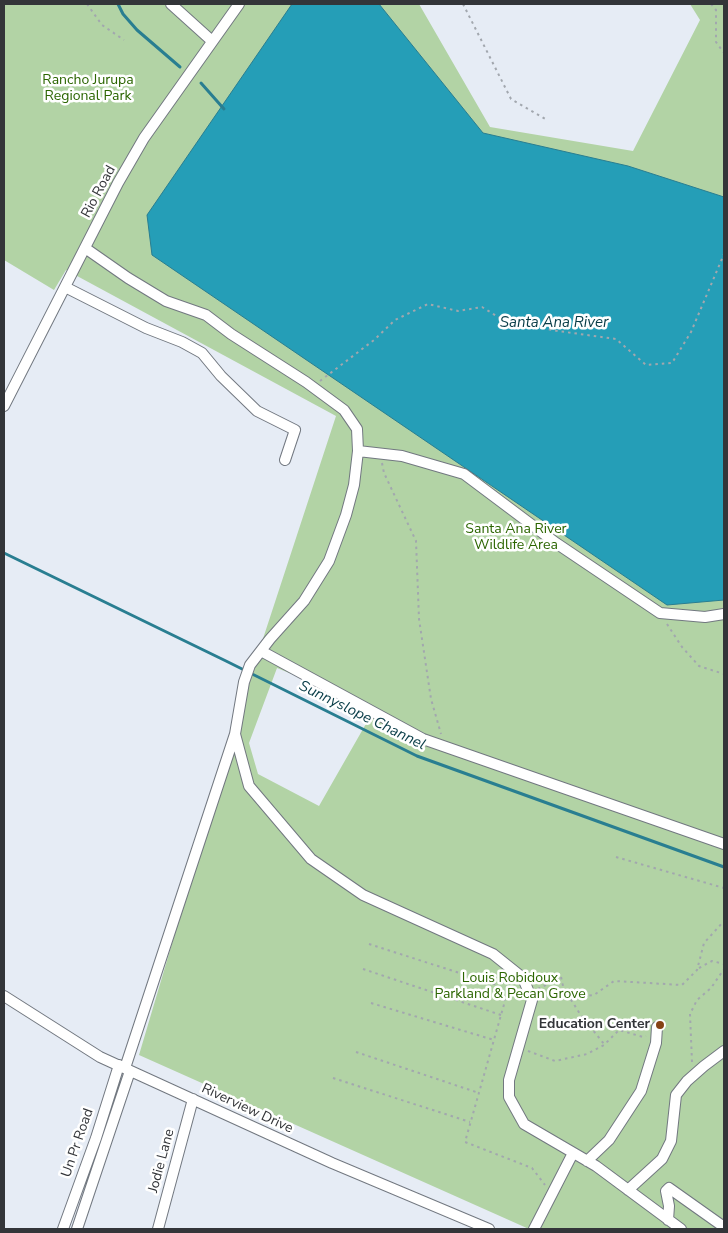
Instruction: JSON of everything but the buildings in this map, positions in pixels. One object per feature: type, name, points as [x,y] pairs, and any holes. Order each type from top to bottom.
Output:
[{"type":"street","points":[[171,4],[212,41]]},
{"type":"street","name":"Rio Road","points":[[4,406],[118,183],[144,138],[239,4]]},
{"type":"street","points":[[77,1229],[125,1068],[234,734],[244,682],[250,665],[304,601],[329,561],[346,515],[354,485],[358,451],[357,429],[344,410],[206,315],[166,301],[128,278],[85,248]]},
{"type":"street","points":[[65,287],[146,328],[182,342],[202,353],[221,376],[257,411],[294,430],[285,460]]},
{"type":"street","points":[[358,451],[402,456],[464,474],[556,543],[660,613],[705,617],[724,614]]},
{"type":"street","points":[[261,651],[423,739],[724,844]]},
{"type":"street","points":[[234,734],[249,786],[311,860],[363,895],[493,954],[523,978],[532,1000],[509,1080],[509,1097],[524,1124],[587,1161],[682,1229]]},
{"type":"street","name":"Riverview Drive","points":[[4,996],[100,1057],[332,1163],[489,1229]]},
{"type":"street","points":[[587,1161],[609,1140],[641,1091],[656,1043],[658,1027]]},
{"type":"street","points":[[628,1190],[662,1159],[671,1141],[676,1094],[693,1076],[724,1051]]},
{"type":"street","name":"Un Pr Road","points":[[62,1229],[125,1068]]},
{"type":"street","name":"Jodie Lane","points":[[158,1229],[193,1099]]},
{"type":"street","points":[[534,1229],[573,1153]]},
{"type":"street","points":[[668,1220],[669,1206],[666,1192],[669,1188],[724,1227]]},
{"type":"path","points":[[86,4],[102,25],[124,40]]},
{"type":"path","points":[[462,4],[511,99],[547,120]]},
{"type":"path","points":[[711,4],[716,10],[716,42],[724,53]]},
{"type":"path","points":[[312,387],[374,340],[395,320],[428,304],[458,311],[482,307],[503,320],[558,331],[616,339],[646,365],[672,364],[692,332],[724,254]]},
{"type":"path","points":[[380,454],[384,473],[416,541],[420,619],[432,699],[444,747]]},
{"type":"path","points":[[660,613],[682,647],[699,666],[724,674]]},
{"type":"path","points":[[616,858],[724,888]]},
{"type":"path","points":[[698,968],[704,943],[724,921]]},
{"type":"path","points":[[369,944],[497,985],[505,1001],[465,1142],[532,1168],[552,1194]]},
{"type":"path","points":[[570,998],[594,996],[614,981],[682,985],[698,968],[712,961],[724,964]]},
{"type":"path","points":[[363,969],[501,1015]]},
{"type":"path","points":[[693,1076],[690,1014],[697,1000],[711,988],[724,969]]},
{"type":"path","points":[[529,993],[561,977],[565,995],[570,998],[604,1045]]},
{"type":"path","points":[[371,1003],[494,1040]]},
{"type":"path","points":[[519,1045],[528,1051],[555,1061],[587,1054],[604,1045],[619,1030],[643,1037],[649,1035],[658,1027]]},
{"type":"path","points":[[356,1052],[479,1093]]},
{"type":"path","points":[[333,1078],[470,1122]]},
{"type":"green space","points":[[4,4],[419,4],[490,127],[633,151],[700,20],[690,4],[724,4],[724,1229],[529,1229],[139,1055],[256,660],[336,416],[66,270],[54,290],[4,260]],"holes":[[[277,668],[375,708],[319,806],[258,774],[249,743]]]},
{"type":"water","name":"Santa Ana River","points":[[292,4],[379,4],[483,133],[628,166],[724,197],[724,600],[667,605],[152,255],[147,215]]},
{"type":"waterway","points":[[118,4],[123,14],[137,30],[180,67]]},
{"type":"waterway","points":[[201,83],[224,109]]},
{"type":"waterway","name":"Sunnyslope Channel","points":[[4,553],[417,756],[724,867]]},
{"type":"place","name":"Education Center","points":[[660,1025]]},
{"type":"park label","name":"Rancho Jurupa Regional Park","points":[[88,89]]},
{"type":"park label","name":"Santa Ana River Wildlife Area","points":[[516,538]]},
{"type":"park label","name":"Louis Robidoux Parkland & Pecan Grove","points":[[510,988]]}]
